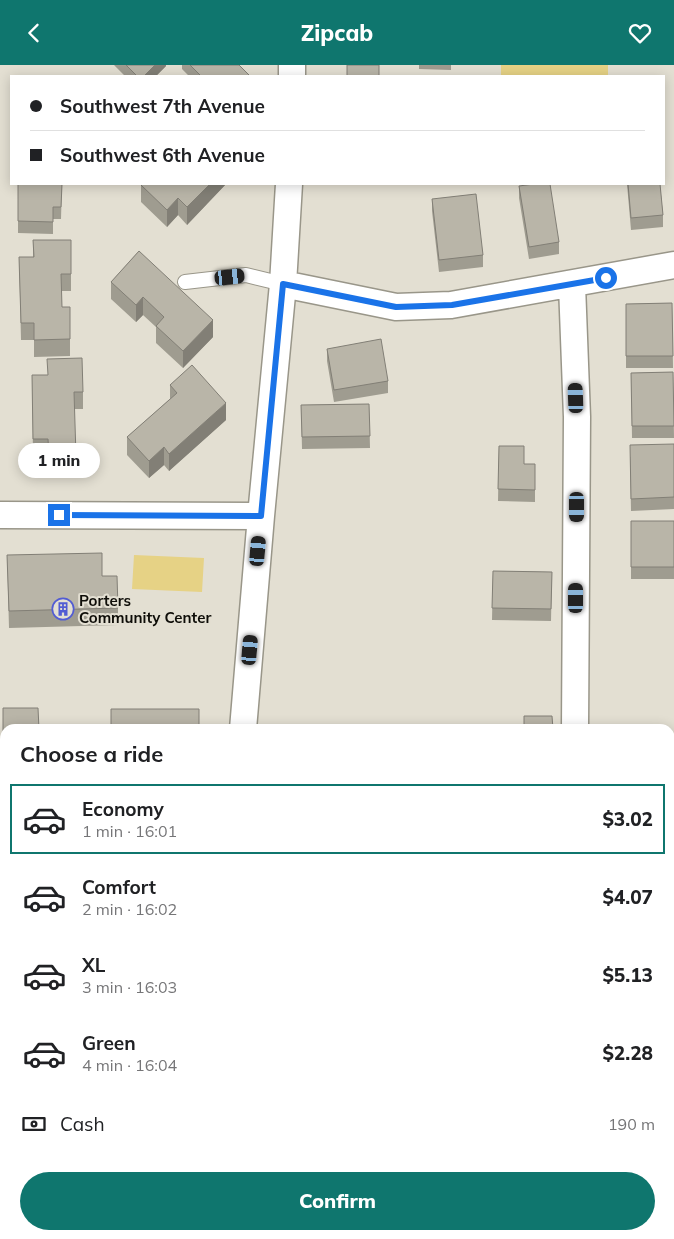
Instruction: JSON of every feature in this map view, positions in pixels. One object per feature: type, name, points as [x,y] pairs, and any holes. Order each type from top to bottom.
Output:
[{"type":"street","points":[[243,724],[283,284],[289,185]]},
{"type":"street","points":[[283,284],[396,307],[452,305],[572,285],[674,265]]},
{"type":"street","points":[[572,285],[577,417],[575,724]]},
{"type":"street","points":[[0,515],[261,516]]},
{"type":"lane","points":[[185,282],[246,275],[283,284]]},
{"type":"shaded area","points":[[501,65],[608,65],[608,75],[501,75]]},
{"type":"shaded area","points":[[134,555],[204,558],[202,592],[132,589]]},
{"type":"building","points":[[126,65],[155,65],[145,75],[136,75]]},
{"type":"building","points":[[190,65],[239,65],[249,75],[200,75]]},
{"type":"building","points":[[347,65],[379,65],[379,75],[347,75]]},
{"type":"building","points":[[18,185],[62,185],[61,207],[53,207],[53,222],[18,221]]},
{"type":"building","points":[[141,185],[209,185],[187,207],[178,198],[167,210]]},
{"type":"building","points":[[550,185],[559,242],[529,247],[519,186]]},
{"type":"building","points":[[628,185],[660,185],[663,215],[631,218]]},
{"type":"building","points":[[476,194],[483,255],[439,260],[432,199]]},
{"type":"building","points":[[33,240],[71,240],[71,274],[61,274],[62,307],[70,307],[70,339],[34,340],[34,323],[21,323],[19,257],[34,257]]},
{"type":"building","points":[[139,251],[213,320],[183,351],[156,326],[164,317],[143,297],[136,305],[111,282]]},
{"type":"building","points":[[672,303],[673,356],[626,356],[626,304]]},
{"type":"building","points":[[381,339],[388,381],[334,390],[327,349]]},
{"type":"building","points":[[82,358],[83,392],[74,392],[76,456],[49,457],[48,439],[33,439],[32,375],[48,375],[47,359]]},
{"type":"building","points":[[192,365],[226,403],[169,454],[164,447],[149,461],[127,437],[177,393],[170,385]]},
{"type":"building","points":[[673,372],[674,426],[632,426],[631,373]]},
{"type":"building","points":[[369,404],[370,436],[302,437],[301,405]]},
{"type":"building","points":[[674,444],[674,497],[631,499],[630,445]]},
{"type":"building","points":[[499,446],[524,446],[524,464],[535,464],[535,490],[498,489]]},
{"type":"building","points":[[631,521],[674,521],[674,567],[631,567]]},
{"type":"building","name":"Porters Community Center","points":[[102,553],[102,576],[117,576],[118,608],[9,611],[7,555]]},
{"type":"building","points":[[493,571],[552,572],[551,609],[492,608]]},
{"type":"building","points":[[3,708],[38,708],[39,724],[3,724]]},
{"type":"building","points":[[111,709],[199,709],[199,724],[111,724]]},
{"type":"building","points":[[524,716],[552,716],[553,724],[524,724]]},
{"type":"place","name":"Porters Community Center","points":[[63,609]]},
{"type":"route","points":[[59,515],[261,516],[283,284],[396,307],[452,305],[606,278]]}]
